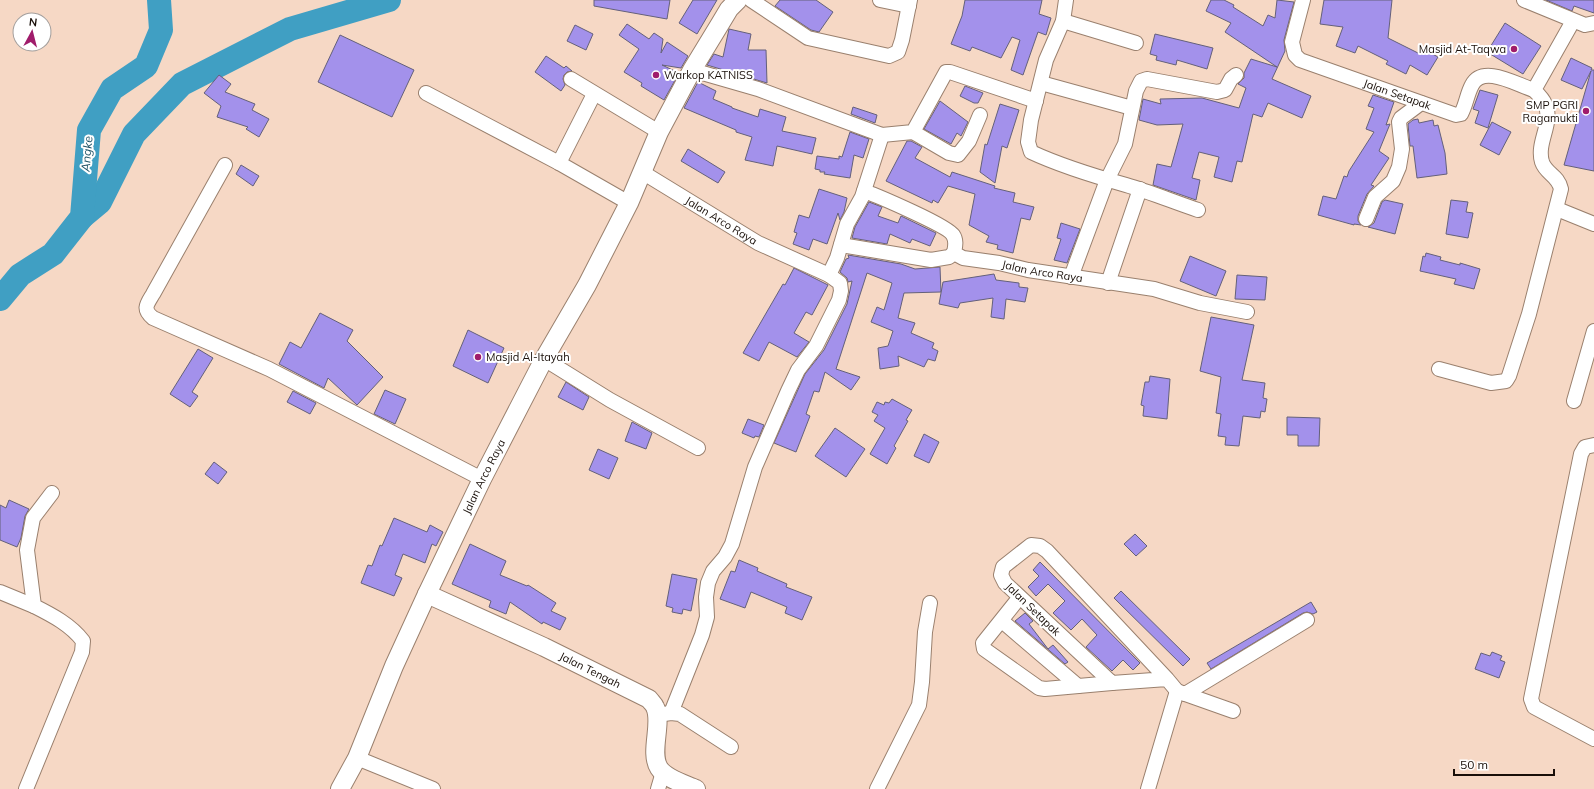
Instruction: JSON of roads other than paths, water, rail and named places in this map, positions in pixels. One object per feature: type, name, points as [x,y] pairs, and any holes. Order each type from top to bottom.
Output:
[{"type":"main road","name":"Jalan Arco Raya","points":[[340,789],[357,758],[394,666],[482,479],[544,359],[587,285],[629,203],[660,132],[692,70],[729,9],[738,0]]},
{"type":"main road","name":"Jalan Tengah","points":[[427,594],[544,647],[650,699],[655,707],[664,714],[656,758],[659,768],[663,772]]},
{"type":"main road","points":[[663,772],[668,776],[696,789]]},
{"type":"street","points":[[751,0],[808,38],[889,56],[898,52],[910,3],[880,0]]},
{"type":"street","points":[[1066,0],[1063,21],[1046,60],[1029,131],[1028,142],[1031,152],[1107,180],[1140,189],[1198,210]]},
{"type":"street","name":"Jalan Setapak","points":[[1304,0],[1292,42],[1295,55],[1300,60],[1369,83],[1449,113],[1461,114],[1471,86],[1474,80],[1479,76],[1494,76],[1534,90]]},
{"type":"street","points":[[1524,0],[1573,21],[1585,25],[1594,24]]},
{"type":"street","points":[[1063,21],[1136,43]]},
{"type":"street","points":[[1439,369],[1491,383],[1506,381],[1529,314],[1561,189],[1560,182],[1547,170],[1542,162],[1541,150],[1548,122],[1548,113],[1545,103],[1534,90],[1573,21]]},
{"type":"street","points":[[692,70],[758,89],[882,135],[913,132],[949,153],[958,155],[969,141],[980,115]]},
{"type":"street","points":[[913,132],[946,72],[950,72],[1036,101]]},
{"type":"street","points":[[1071,277],[1107,180],[1125,144],[1136,91],[1141,81],[1147,79],[1217,92],[1225,90],[1231,79],[1236,75]]},
{"type":"street","points":[[571,79],[660,132]]},
{"type":"street","points":[[1041,83],[1132,108]]},
{"type":"street","points":[[426,93],[559,163],[629,203]]},
{"type":"street","points":[[559,163],[594,94]]},
{"type":"street","points":[[1366,219],[1375,197],[1393,181],[1399,167],[1402,149],[1399,122],[1401,118],[1421,103]]},
{"type":"street","points":[[731,748],[688,718],[680,714],[664,714],[702,635],[707,617],[706,597],[708,583],[713,571],[725,557],[732,544],[755,467],[798,370],[816,346],[839,300],[841,291],[840,283],[829,276],[849,219],[862,197],[882,135]]},
{"type":"street","points":[[225,165],[146,306],[148,314],[152,318],[269,369],[482,479]]},
{"type":"street","name":"Jalan Arco Raya","points":[[642,172],[758,243],[829,276]]},
{"type":"street","points":[[1108,282],[1140,189]]},
{"type":"street","points":[[841,245],[931,260],[949,257],[954,253],[956,241],[952,233],[907,210],[864,191]]},
{"type":"street","points":[[1557,209],[1594,224]]},
{"type":"street","name":"Jalan Arco Raya","points":[[954,253],[963,258],[1154,290],[1200,303],[1247,312]]},
{"type":"street","points":[[1574,401],[1594,331]]},
{"type":"street","points":[[544,359],[610,400],[698,448]]},
{"type":"street","points":[[1594,445],[1585,447],[1581,454],[1531,699],[1534,707],[1594,739]]},
{"type":"street","points":[[34,606],[27,550],[33,518],[52,493]]},
{"type":"street","name":"Jalan Setapak","points":[[1112,683],[1019,598],[1005,583],[1001,575],[1003,567],[1030,545],[1040,546],[1181,692]]},
{"type":"street","points":[[0,592],[34,606],[53,616],[77,633],[83,641],[82,652],[26,789]]},
{"type":"street","points":[[1019,598],[984,643],[984,649],[1039,688],[1045,689],[1167,679]]},
{"type":"street","points":[[877,789],[919,705],[925,632],[930,603]]},
{"type":"street","points":[[1148,789],[1181,692],[1307,620]]},
{"type":"street","points":[[1002,621],[1078,686]]},
{"type":"street","points":[[1181,692],[1233,711]]},
{"type":"street","points":[[357,758],[433,789]]},
{"type":"street","points":[[658,789],[663,772]]},
{"type":"waterway","name":"Angke","points":[[0,299],[20,275],[53,254],[82,217],[89,130],[112,89],[146,66],[161,30],[159,0]]},
{"type":"waterway","points":[[82,217],[100,202],[134,134],[182,84],[290,29],[389,0]]},
{"type":"place","name":"Masjid At-Taqwa","points":[[1514,49]]},
{"type":"place","name":"Warkop KATNISS","points":[[656,75]]},
{"type":"place","name":"SMP PGRI Ragamukti","points":[[1586,111]]},
{"type":"place","name":"Masjid Al-Itayah","points":[[478,357]]}]
